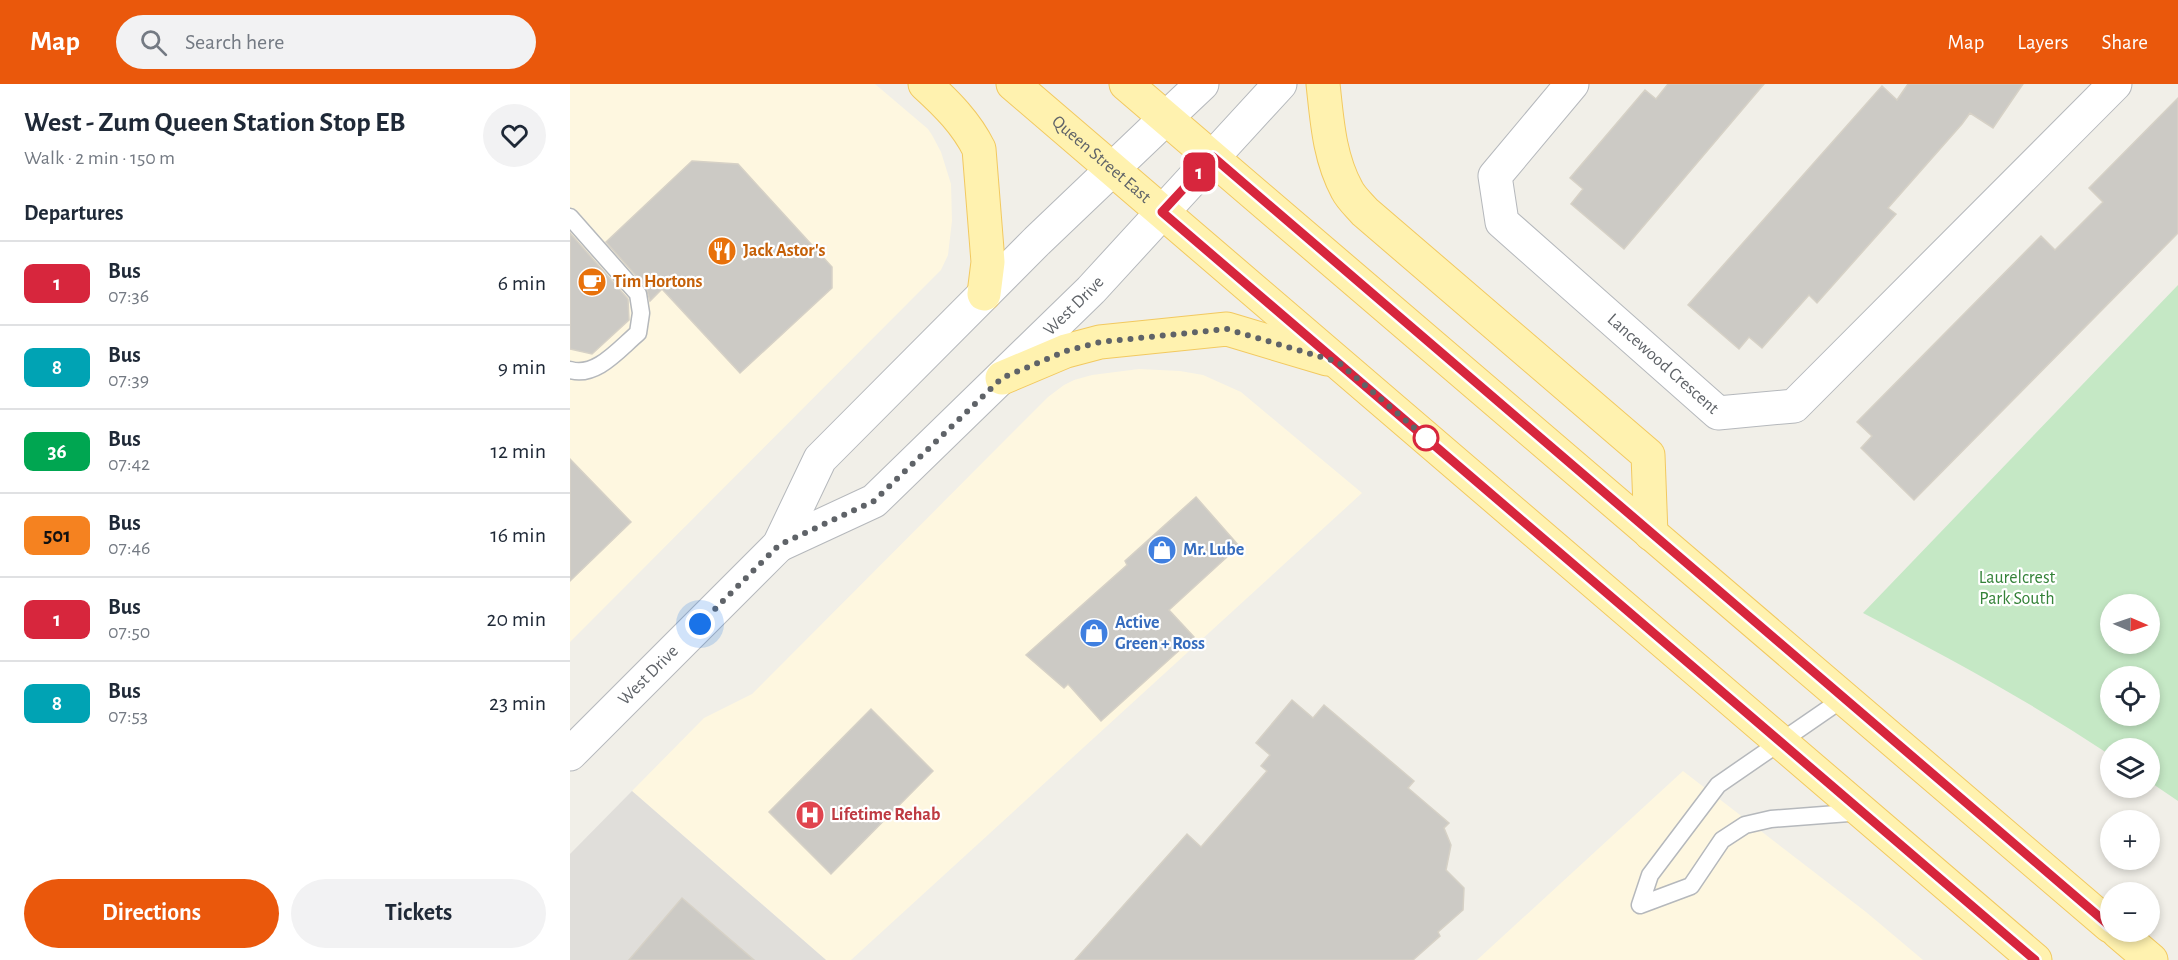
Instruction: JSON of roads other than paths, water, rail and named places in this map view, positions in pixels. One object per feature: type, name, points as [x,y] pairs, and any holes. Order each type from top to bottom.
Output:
[{"type":"main road","points":[[925,84],[951,108],[973,136],[979,149],[988,262],[984,294]]},
{"type":"main road","name":"Queen Street East","points":[[1013,84],[2035,960]]},
{"type":"main road","points":[[1126,84],[2100,917]]},
{"type":"main road","points":[[1323,84],[1334,160],[1347,192],[1365,212],[1648,456],[1651,534]]},
{"type":"main road","points":[[1002,378],[1066,351],[1100,342],[1227,329],[1338,362]]},
{"type":"main road","points":[[2130,942],[2151,960]]},
{"type":"street","name":"West Drive","points":[[570,754],[779,545],[820,459],[984,294],[1202,84]]},
{"type":"street","name":"West Drive","points":[[779,545],[874,501],[1091,290],[1280,84]]},
{"type":"street","name":"Lancewood Crescent","points":[[1572,84],[1495,176],[1502,222],[1718,413],[1794,406],[2113,86]]},
{"type":"lane","points":[[570,217],[638,294],[641,313],[638,333],[599,366],[581,372],[570,370]]},
{"type":"lane","points":[[1844,698],[1718,785],[1650,875],[1640,905],[1691,886],[1722,840],[1745,825],[1771,819],[1862,812]]},
{"type":"place","name":"Jack Astor's","points":[[722,251]]},
{"type":"place","name":"Tim Hortons","points":[[592,282]]},
{"type":"place","name":"Mr. Lube","points":[[1162,550]]},
{"type":"place","name":"Active Green + Ross","points":[[1094,633]]},
{"type":"place","name":"Lifetime Rehab","points":[[810,815]]},
{"type":"park label","name":"Laurelcrest Park South","points":[[2017,588]]}]
